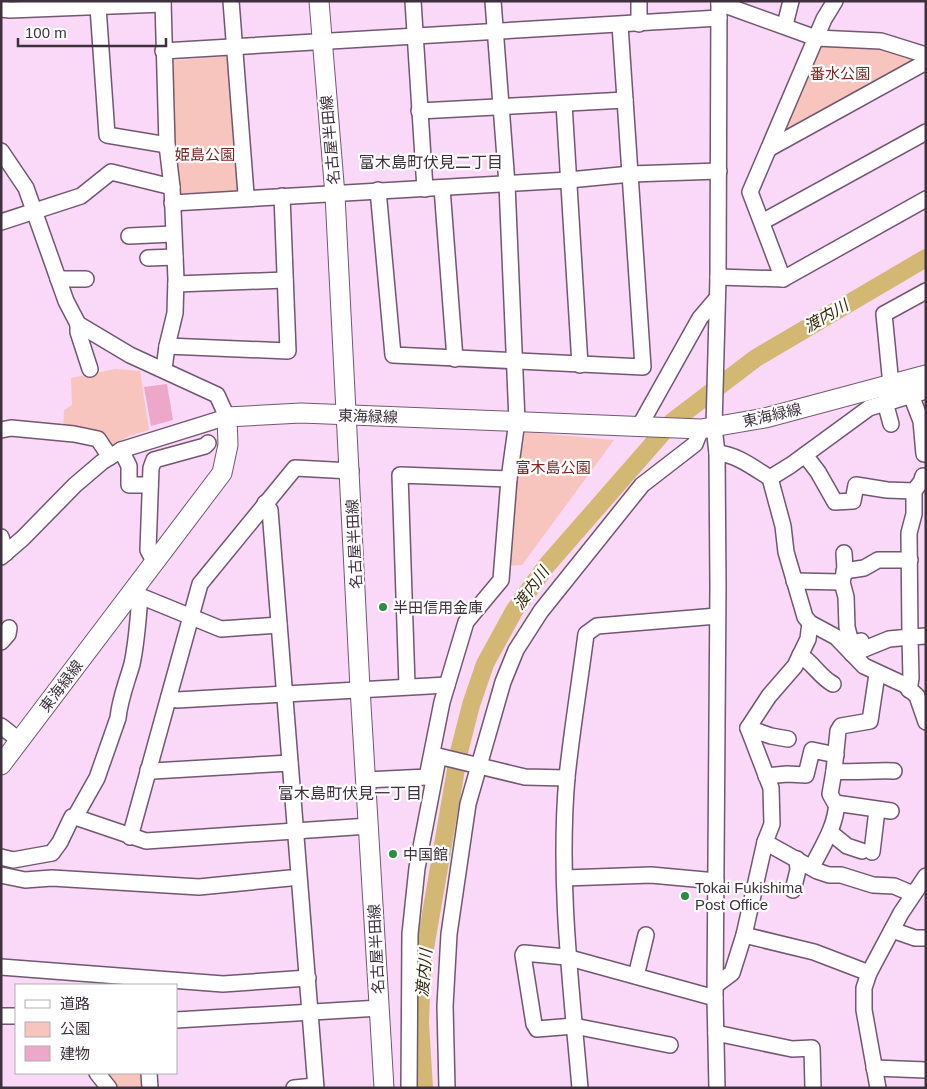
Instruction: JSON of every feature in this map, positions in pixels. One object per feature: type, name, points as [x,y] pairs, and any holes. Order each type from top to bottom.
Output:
[{"type":"main road","name":"名古屋半田線","points":[[319,1],[335,195],[360,688],[384,1088]]},
{"type":"main road","name":"東海緑線","points":[[1,766],[137,593],[155,563],[222,473],[228,445],[228,417],[273,413],[645,428],[708,428],[888,394],[926,375]]},
{"type":"street","points":[[231,1],[246,194]]},
{"type":"street","points":[[413,1],[424,189]]},
{"type":"street","points":[[366,780],[426,777],[442,702],[466,622],[502,580],[509,479],[517,422],[506,184],[494,1]]},
{"type":"street","points":[[639,1],[639,24]]},
{"type":"street","points":[[785,25],[791,1]]},
{"type":"street","points":[[783,279],[750,192],[824,18],[835,1]]},
{"type":"street","points":[[1,8],[10,10],[163,3],[167,145],[172,187],[176,284],[175,313],[164,369]]},
{"type":"street","points":[[96,5],[107,135],[167,145]]},
{"type":"street","points":[[164,51],[639,24],[719,7],[785,25],[816,38],[881,41],[926,55]]},
{"type":"street","points":[[447,1088],[445,1006],[449,934],[475,766],[503,682],[516,650],[536,619],[642,485],[695,444],[708,428],[716,404],[719,7]]},
{"type":"street","points":[[378,190],[393,355],[643,367],[620,25]]},
{"type":"street","points":[[770,148],[926,62]]},
{"type":"street","points":[[419,110],[625,100]]},
{"type":"street","points":[[564,104],[580,365]]},
{"type":"street","points":[[762,222],[926,132]]},
{"type":"street","points":[[1,151],[26,188],[58,279],[78,324],[78,332],[90,369]]},
{"type":"street","points":[[172,203],[282,196],[335,195],[378,190],[506,184],[631,174],[719,171]]},
{"type":"street","points":[[3,217],[35,212],[81,196],[111,172],[172,187]]},
{"type":"street","points":[[442,188],[455,359]]},
{"type":"street","points":[[167,346],[288,351],[282,196]]},
{"type":"street","points":[[718,277],[783,279],[926,199]]},
{"type":"street","points":[[130,236],[173,234]]},
{"type":"street","points":[[148,258],[174,256]]},
{"type":"street","points":[[58,279],[86,279]]},
{"type":"street","points":[[176,284],[285,280]]},
{"type":"street","points":[[892,424],[888,394],[884,314],[926,291]]},
{"type":"street","points":[[645,428],[700,318],[717,298]]},
{"type":"street","points":[[4,555],[75,485],[115,453],[228,417],[217,395],[130,355],[78,324]]},
{"type":"street","points":[[770,478],[805,455],[888,394],[919,393],[924,454]]},
{"type":"street","points":[[1,430],[11,428],[74,434],[98,439],[129,466],[129,485],[150,485]]},
{"type":"street","points":[[708,428],[717,453],[715,991],[717,1088]]},
{"type":"street","points":[[155,563],[148,550],[150,485],[154,460],[205,446],[208,443]]},
{"type":"street","points":[[717,453],[726,453],[741,460],[770,478],[783,526],[786,552],[805,617],[810,623],[836,637],[864,666],[917,694]]},
{"type":"street","points":[[805,455],[836,502],[853,501],[856,485],[887,490],[914,491]]},
{"type":"street","points":[[130,837],[200,584],[294,468],[350,471]]},
{"type":"street","points":[[407,685],[400,475],[509,479]]},
{"type":"street","points":[[923,476],[914,491],[914,514],[908,533],[911,678],[926,722]]},
{"type":"street","points":[[265,503],[270,510],[311,1012],[315,1087],[294,1088]]},
{"type":"street","points":[[1,537],[4,555]]},
{"type":"street","points":[[844,553],[843,577],[846,597],[846,627],[851,643],[867,639],[870,647]]},
{"type":"street","points":[[794,581],[843,577],[878,560],[910,560]]},
{"type":"street","points":[[1,856],[13,860],[52,853],[60,842],[72,817],[75,817],[95,783],[118,718],[119,706],[131,666],[137,636],[137,593],[221,629],[279,625]]},
{"type":"street","points":[[580,1088],[566,957],[565,878],[567,778],[586,634],[597,626],[717,616]]},
{"type":"street","points":[[748,728],[769,696],[795,666],[808,639],[810,623]]},
{"type":"street","points":[[1,642],[8,634],[9,628]]},
{"type":"street","points":[[852,654],[889,639],[926,636]]},
{"type":"street","points":[[800,655],[811,661],[827,681],[833,684]]},
{"type":"street","points":[[812,867],[836,821],[837,803],[830,794],[841,726],[870,721],[877,674]]},
{"type":"street","points":[[169,697],[177,700],[407,685],[447,685]]},
{"type":"street","points":[[409,1088],[410,934],[417,868],[449,704],[442,702]]},
{"type":"street","points":[[1,726],[20,741]]},
{"type":"street","points":[[715,991],[732,973],[744,935],[765,842],[772,824],[771,788],[748,728]]},
{"type":"street","points":[[748,728],[771,736],[788,739]]},
{"type":"street","points":[[808,773],[812,750],[836,755]]},
{"type":"street","points":[[438,756],[525,776],[567,778]]},
{"type":"street","points":[[148,770],[290,763]]},
{"type":"street","points":[[766,776],[806,775],[808,773],[833,775],[894,771]]},
{"type":"street","points":[[831,832],[847,846],[867,852],[884,810],[837,803]]},
{"type":"street","points":[[75,817],[146,841],[296,833],[369,826]]},
{"type":"street","points":[[765,842],[829,875],[841,875],[873,884],[894,886],[913,894]]},
{"type":"street","points":[[794,890],[798,870],[797,859]]},
{"type":"street","points":[[1,875],[25,880],[52,878],[199,887],[290,878]]},
{"type":"street","points":[[565,878],[651,875],[716,881]]},
{"type":"street","points":[[878,1088],[864,1010],[864,988],[869,973],[892,930],[926,876]]},
{"type":"street","points":[[892,930],[915,938],[926,938]]},
{"type":"street","points":[[636,976],[646,934]]},
{"type":"street","points":[[744,935],[814,952],[869,973]]},
{"type":"street","points":[[670,1045],[574,1026],[537,1029],[534,1024],[524,953],[566,957],[636,976],[715,991]]},
{"type":"street","points":[[1,967],[222,984],[308,978]]},
{"type":"street","points":[[178,1020],[380,1008]]},
{"type":"street","points":[[1,1016],[15,1016]]},
{"type":"street","points":[[716,1033],[792,1049],[812,1048],[813,1088]]},
{"type":"street","points":[[874,1068],[926,1070]]},
{"type":"street","points":[[98,1074],[109,1088]]},
{"type":"street","points":[[149,1074],[150,1088]]},
{"type":"green space","name":"番水公園","points":[[822,44],[872,47],[913,57],[918,62],[785,134],[781,131]]},
{"type":"green space","name":"姫島公園","points":[[228,56],[240,194],[176,200],[167,61]]},
{"type":"green space","points":[[115,369],[140,371],[149,430],[129,436],[110,447],[63,429],[64,410],[72,405],[71,378]]},
{"type":"green space","name":"富木島公園","points":[[525,432],[614,440],[522,565],[503,566]]},
{"type":"green space","points":[[101,1074],[144,1074],[145,1088],[113,1088]]},
{"type":"building","points":[[167,384],[173,420],[151,426],[144,387]]},
{"type":"waterway","name":"渡内川","points":[[424,1088],[420,1023],[422,966],[459,752],[471,705],[485,664],[514,611],[547,565],[672,422],[756,358],[926,258]]},
{"type":"place","name":"半田信用金庫","points":[[383,607]]},
{"type":"place","name":"中国館","points":[[393,854]]},
{"type":"place","name":"Tokai Fukishima Post Office","points":[[685,896]]},
{"type":"district","name":"富木島町伏見二丁目","points":[[431,162]]},
{"type":"district","name":"富木島町伏見一丁目","points":[[350,793]]}]
